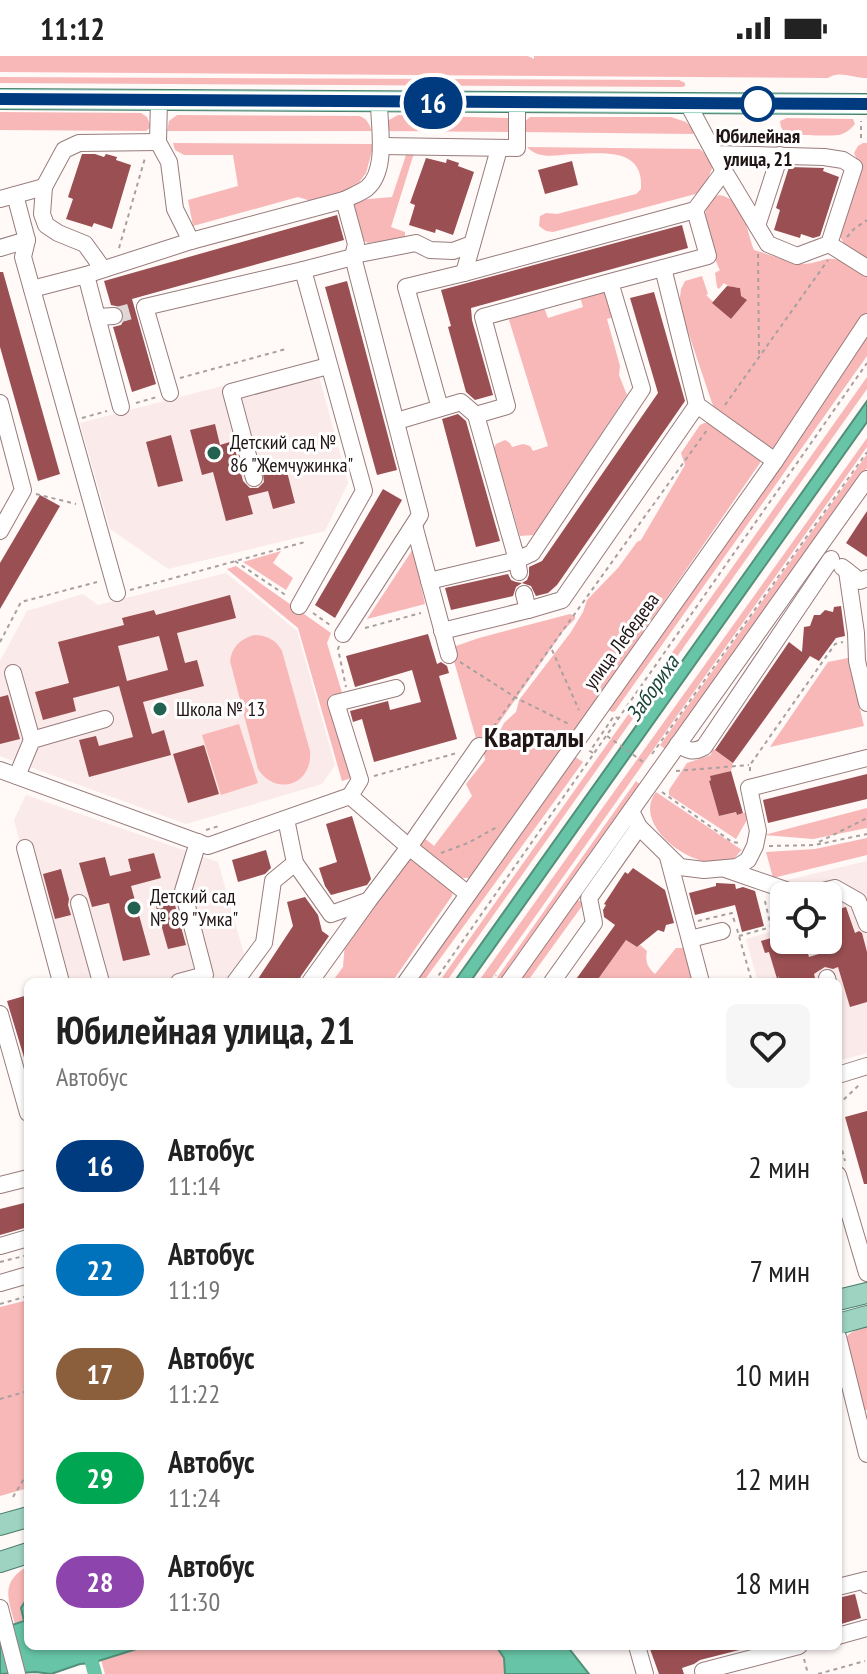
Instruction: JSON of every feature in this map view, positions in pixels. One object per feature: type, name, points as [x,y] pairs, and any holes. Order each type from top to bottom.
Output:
[{"type":"main road","points":[[0,99],[864,108]]},
{"type":"main road","points":[[842,1299],[867,1293]]},
{"type":"main road","points":[[842,1323],[867,1316]]},
{"type":"main road","points":[[0,1525],[24,1518]]},
{"type":"main road","points":[[0,1562],[24,1554]]},
{"type":"street","points":[[159,99],[154,142],[169,162],[175,209],[191,241]]},
{"type":"street","points":[[32,289],[191,241],[344,200],[367,188],[380,161],[379,102]]},
{"type":"street","points":[[382,146],[517,148],[517,103]]},
{"type":"street","points":[[688,104],[768,244],[797,256],[833,246],[867,268]]},
{"type":"street","points":[[121,407],[101,270],[85,244],[46,225],[42,214],[44,187],[64,150],[79,143],[154,142]]},
{"type":"street","points":[[464,273],[499,149]]},
{"type":"street","points":[[716,154],[824,157],[843,160],[854,167],[833,246]]},
{"type":"street","points":[[757,226],[780,155]]},
{"type":"street","points":[[440,408],[406,287],[695,210],[724,171]]},
{"type":"street","points":[[44,187],[7,197],[27,240],[23,257],[115,586]]},
{"type":"street","points":[[343,634],[420,515],[354,256],[356,244],[344,200]]},
{"type":"street","points":[[476,415],[507,406],[483,317],[708,256],[695,210]]},
{"type":"street","points":[[0,248],[27,240]]},
{"type":"street","points":[[168,388],[140,308],[416,243],[430,250],[453,251],[472,244]]},
{"type":"street","points":[[663,268],[697,405],[775,461]]},
{"type":"street","points":[[299,605],[364,491],[303,270]]},
{"type":"street","points":[[429,581],[518,566],[532,553],[642,389],[610,282]]},
{"type":"street","name":"улица Лебедева","points":[[409,978],[775,461],[867,322]]},
{"type":"street","points":[[254,478],[231,392],[328,366]]},
{"type":"street","points":[[397,421],[461,402],[476,415],[518,566]]},
{"type":"street","points":[[0,403],[23,490],[0,531]]},
{"type":"street","points":[[442,631],[526,602],[562,600],[697,405]]},
{"type":"street","points":[[512,978],[867,479]]},
{"type":"street","points":[[414,525],[449,655]]},
{"type":"street","points":[[818,548],[860,581],[867,578]]},
{"type":"street","points":[[678,744],[687,751],[704,747],[831,559]]},
{"type":"street","points":[[847,571],[867,703]]},
{"type":"street","points":[[771,613],[786,625]]},
{"type":"street","points":[[13,673],[32,740],[17,776]]},
{"type":"street","points":[[0,770],[198,838],[208,846],[350,796],[360,780],[336,703],[396,688]]},
{"type":"street","points":[[32,740],[105,719]]},
{"type":"street","points":[[313,978],[369,900],[415,852],[479,746]]},
{"type":"street","points":[[631,811],[639,827],[680,867],[704,870],[737,867],[748,860],[758,831],[749,788],[867,758]]},
{"type":"street","points":[[350,796],[468,894]]},
{"type":"street","points":[[286,819],[295,863],[331,914],[369,900]]},
{"type":"street","points":[[555,978],[594,923],[589,898],[639,827]]},
{"type":"street","points":[[194,978],[205,975],[183,891],[198,838]]},
{"type":"street","points":[[25,848],[60,978]]},
{"type":"street","points":[[668,857],[700,978]]},
{"type":"street","points":[[238,978],[264,943],[273,881],[295,863]]},
{"type":"street","points":[[724,868],[803,896],[835,888],[858,901],[867,924]]},
{"type":"street","points":[[79,903],[100,978]]},
{"type":"street","points":[[690,939],[730,934]]},
{"type":"street","points":[[0,1014],[24,1099]]},
{"type":"street","points":[[842,1075],[866,1074]]},
{"type":"street","points":[[0,1185],[24,1179]]},
{"type":"street","points":[[842,1191],[859,1219],[867,1273]]},
{"type":"street","points":[[0,1246],[24,1239]]},
{"type":"street","points":[[0,1283],[24,1276]]},
{"type":"street","points":[[842,1350],[863,1420],[867,1454]]},
{"type":"street","points":[[842,1586],[866,1580],[867,1585]]},
{"type":"street","points":[[1,1613],[17,1674]]},
{"type":"street","points":[[842,1635],[867,1628]]},
{"type":"street","points":[[638,1650],[645,1674]]},
{"type":"street","points":[[704,1674],[703,1671],[784,1650]]},
{"type":"path","points":[[861,138],[864,108]]},
{"type":"path","points":[[101,270],[154,142]]},
{"type":"path","points":[[479,746],[759,357],[833,246],[867,220]]},
{"type":"path","points":[[758,255],[759,357]]},
{"type":"path","points":[[168,388],[286,349]]},
{"type":"path","points":[[594,754],[867,363]]},
{"type":"path","points":[[607,736],[646,764],[867,452]]},
{"type":"path","points":[[23,490],[94,509]]},
{"type":"path","points":[[0,642],[21,602],[235,561],[305,542]]},
{"type":"path","points":[[235,561],[343,634],[436,609]]},
{"type":"path","points":[[343,634],[338,649],[349,700]]},
{"type":"path","points":[[749,788],[750,765],[835,644],[859,643]]},
{"type":"path","points":[[551,648],[581,715]]},
{"type":"path","points":[[449,655],[515,697],[573,726]]},
{"type":"path","points":[[437,978],[619,719]]},
{"type":"path","points":[[479,746],[562,742]]},
{"type":"path","points":[[360,780],[459,752]]},
{"type":"path","points":[[668,772],[750,765]]},
{"type":"path","points":[[650,784],[732,842],[755,846],[815,845],[867,834]]},
{"type":"path","points":[[815,845],[867,818]]},
{"type":"path","points":[[198,838],[227,823]]},
{"type":"path","points":[[415,852],[442,853],[468,843],[502,823]]},
{"type":"path","points":[[730,934],[771,927],[759,880]]},
{"type":"path","points":[[842,1101],[866,1074]]},
{"type":"path","points":[[0,1262],[24,1256]]},
{"type":"path","points":[[0,1304],[24,1297]]},
{"type":"path","points":[[0,1399],[24,1392]]},
{"type":"path","points":[[13,1497],[24,1479]]},
{"type":"path","points":[[818,1674],[865,1661]]},
{"type":"shaded area","points":[[0,56],[528,56],[534,59],[534,56],[867,56],[867,78],[841,74],[828,78],[0,72]]},
{"type":"shaded area","points":[[0,77],[679,80],[685,86],[0,83]]},
{"type":"shaded area","points":[[0,112],[141,113],[147,117],[151,127],[146,131],[0,130]]},
{"type":"shaded area","points":[[177,115],[359,116],[366,120],[372,131],[167,131],[169,121]]},
{"type":"shaded area","points":[[398,115],[508,118],[511,132],[385,131],[389,120]]},
{"type":"shaded area","points":[[530,117],[671,117],[686,122],[695,131],[693,134],[522,132],[524,122]]},
{"type":"shaded area","points":[[787,118],[853,119],[855,124],[839,135],[803,135],[786,132],[781,127],[780,121]]},
{"type":"shaded area","points":[[173,143],[374,144],[366,173],[357,185],[344,192],[311,201],[298,197],[193,226],[188,200],[238,186],[233,155],[184,155],[175,150]]},
{"type":"shaded area","points":[[863,143],[867,143],[867,262],[846,247],[839,235],[857,160],[854,153]]},
{"type":"shaded area","points":[[527,147],[700,149],[714,163],[703,192],[553,232],[539,226],[540,216],[636,194],[641,189],[640,176],[636,166],[620,156],[598,153],[550,156],[538,154]]},
{"type":"shaded area","points":[[407,152],[414,153],[391,227],[405,232],[405,238],[368,243],[359,238],[350,207],[358,200],[392,197]]},
{"type":"shaded area","points":[[719,195],[734,202],[739,209],[754,250],[802,264],[838,260],[867,276],[867,319],[777,447],[771,450],[716,411],[679,305],[685,281],[702,276],[706,295],[731,319],[746,301],[738,287],[731,288],[724,283],[719,289],[717,287],[715,273],[720,270],[709,240],[705,215],[709,203]]},
{"type":"shaded area","points":[[602,289],[610,293],[617,316],[607,319],[620,366],[619,375],[627,395],[534,535],[520,536],[494,448],[505,440],[512,447],[523,444],[533,451],[548,446],[509,320],[512,315],[539,307],[545,310],[548,318],[583,307],[580,297]]},
{"type":"shaded area","points":[[867,331],[867,356],[612,712],[602,705]]},
{"type":"shaded area","name":"Детский сад № 86 \"Жемчужинка\"","points":[[315,362],[348,483],[325,531],[168,569],[110,529],[80,423]]},
{"type":"shaded area","points":[[867,377],[867,389],[449,978],[442,978]]},
{"type":"shaded area","points":[[867,401],[867,422],[473,978],[457,978]]},
{"type":"shaded area","points":[[704,423],[712,423],[760,457],[760,463],[476,873],[469,878],[456,878],[419,849],[419,838],[422,836],[434,846],[472,796],[466,784],[485,760],[484,752],[504,723],[516,712],[519,700],[571,632],[587,600],[641,540],[685,465],[681,453]]},
{"type":"shaded area","points":[[867,438],[867,447],[492,978],[481,978]]},
{"type":"shaded area","points":[[867,454],[867,468],[666,750],[660,745]]},
{"type":"shaded area","points":[[413,549],[425,604],[367,619]]},
{"type":"shaded area","points":[[281,551],[273,563],[293,578],[286,590],[243,562]]},
{"type":"shaded area","points":[[236,566],[331,633],[327,643],[343,696],[355,777],[342,781],[298,628],[227,569]]},
{"type":"shaded area","name":"Школа № 13","points":[[226,573],[297,631],[335,765],[322,784],[186,824],[0,756],[0,661],[27,611],[83,594],[98,605]]},
{"type":"shaded area","points":[[570,614],[575,619],[564,630],[485,743],[477,742],[452,654],[453,647]]},
{"type":"shaded area","points":[[254,635],[271,639],[282,651],[310,751],[306,772],[292,783],[274,783],[258,769],[230,661],[238,644]]},
{"type":"shaded area","points":[[848,658],[864,726],[770,747],[828,662]]},
{"type":"shaded area","points":[[239,724],[258,783],[221,795],[202,735]]},
{"type":"shaded area","points":[[712,748],[733,763],[731,771],[711,776],[709,781],[719,816],[750,811],[736,839],[669,795],[669,790],[687,763],[711,755]]},
{"type":"shaded area","points":[[574,756],[583,762],[426,978],[413,978]]},
{"type":"shaded area","points":[[636,781],[642,786],[505,978],[497,978]]},
{"type":"shaded area","points":[[656,792],[742,850],[734,859],[720,863],[688,855],[673,846],[660,834],[652,820],[650,806]]},
{"type":"shaded area","name":"Детский сад № 89 \"Умка\"","points":[[26,795],[218,862],[244,954],[229,978],[56,978],[14,820]]},
{"type":"shaded area","points":[[867,808],[867,828],[813,839],[764,835]]},
{"type":"shaded area","points":[[867,838],[867,855],[773,878],[766,852],[815,849]]},
{"type":"shaded area","points":[[409,860],[453,891],[395,978],[335,978],[343,967],[345,942]]},
{"type":"shaded area","points":[[867,861],[867,1053],[842,1060],[842,978],[757,978],[746,939],[770,932],[770,954],[842,954],[842,882],[779,882]]},
{"type":"shaded area","points":[[577,900],[581,901],[582,906],[530,978],[521,978]]},
{"type":"shaded area","points":[[626,940],[647,951],[647,964],[655,974],[676,948],[683,948],[694,978],[599,978]]},
{"type":"shaded area","points":[[24,1301],[24,1489],[0,1496],[0,1307]]},
{"type":"shaded area","points":[[867,1327],[867,1410],[863,1410],[844,1341],[851,1333]]},
{"type":"shaded area","points":[[24,1569],[24,1603],[21,1608],[24,1621],[15,1624],[8,1591]]},
{"type":"shaded area","points":[[24,1621],[24,1650],[133,1650],[51,1674],[0,1674],[0,1629]]},
{"type":"shaded area","points":[[133,1650],[499,1650],[504,1658],[505,1674],[105,1674],[101,1660]]},
{"type":"shaded area","points":[[499,1650],[570,1650],[589,1674],[505,1674],[504,1658]]},
{"type":"building","points":[[82,154],[104,157],[106,154],[131,165],[112,229],[66,219],[73,199],[68,197]]},
{"type":"building","points":[[426,158],[446,163],[447,159],[474,172],[453,235],[409,225],[415,205],[410,203]]},
{"type":"building","points":[[572,161],[578,185],[545,194],[538,170]]},
{"type":"building","points":[[789,167],[824,168],[823,171],[839,177],[820,236],[813,238],[801,234],[800,238],[774,230],[780,210],[776,208]]},
{"type":"building","points":[[337,215],[344,240],[132,299],[156,384],[132,392],[113,327],[121,325],[125,315],[120,307],[111,305],[104,281]]},
{"type":"building","points":[[682,225],[688,248],[471,308],[493,395],[475,400],[466,392],[441,290]]},
{"type":"building","points":[[0,272],[3,272],[60,474],[38,481],[0,347]]},
{"type":"building","points":[[347,281],[397,470],[377,475],[325,287]]},
{"type":"building","points":[[727,286],[740,288],[741,296],[747,300],[731,319],[712,303]]},
{"type":"building","points":[[654,292],[685,401],[557,585],[548,593],[536,596],[531,586],[522,583],[527,580],[529,567],[542,561],[658,393],[630,298]]},
{"type":"building","points":[[458,414],[466,421],[500,541],[476,547],[442,419]]},
{"type":"building","points":[[215,424],[220,445],[233,441],[243,481],[250,488],[258,488],[264,482],[262,466],[284,460],[295,503],[273,509],[268,491],[248,496],[253,514],[226,521],[213,472],[202,475],[190,430]]},
{"type":"building","points":[[171,435],[183,481],[158,487],[146,442]]},
{"type":"building","points":[[383,489],[402,500],[335,618],[315,605]]},
{"type":"building","points":[[40,495],[60,506],[0,609],[0,563]]},
{"type":"building","points":[[867,511],[867,557],[846,543]]},
{"type":"building","points":[[508,574],[511,580],[522,583],[516,587],[513,596],[451,610],[445,588]]},
{"type":"building","points":[[230,595],[236,618],[177,633],[185,663],[197,660],[204,686],[143,702],[152,734],[164,730],[171,755],[89,777],[79,740],[96,736],[99,746],[133,737],[119,686],[73,698],[76,711],[43,720],[35,692],[69,683],[58,642],[124,625],[122,618],[154,610],[156,615]],"holes":[[[159,636],[168,670],[127,681],[118,646]]]},
{"type":"building","points":[[841,606],[845,636],[836,638],[819,661],[810,656],[733,763],[715,750],[789,642],[802,652],[804,627],[810,626],[814,615],[820,615],[825,610],[833,612],[834,607]]},
{"type":"building","points":[[428,634],[437,664],[441,662],[447,666],[449,673],[439,676],[457,739],[374,762],[362,719],[353,722],[350,711],[388,701],[390,710],[421,702],[412,670],[355,687],[346,656]]},
{"type":"building","points":[[8,695],[20,739],[0,744],[0,697]]},
{"type":"building","points":[[204,745],[219,794],[188,803],[173,754]]},
{"type":"building","points":[[731,771],[743,813],[719,816],[710,776]]},
{"type":"building","points":[[867,774],[867,799],[768,823],[763,800]]},
{"type":"building","points":[[352,816],[371,879],[367,885],[331,895],[319,868],[337,862],[326,824]]},
{"type":"building","points":[[266,850],[271,868],[265,874],[238,882],[232,860]]},
{"type":"building","points":[[154,853],[161,878],[131,886],[150,955],[123,961],[109,903],[92,907],[79,863],[105,857],[110,876],[131,871],[128,859]]},
{"type":"building","points":[[633,868],[665,890],[674,923],[666,925],[664,932],[658,930],[637,947],[626,940],[599,978],[577,978],[615,925],[604,917],[604,904],[625,872],[628,874]]},
{"type":"building","points":[[61,869],[71,915],[55,919],[43,874]]},
{"type":"building","points":[[716,883],[735,884],[736,889],[743,887],[755,891],[764,926],[742,932],[735,905],[695,915],[689,893],[716,886]]},
{"type":"building","points":[[305,897],[318,915],[322,931],[329,936],[300,978],[259,978],[293,926],[287,902]]},
{"type":"building","points":[[173,898],[186,945],[168,949],[155,903]]},
{"type":"building","points":[[846,907],[855,933],[862,933],[867,952],[867,1002],[850,1007],[838,967],[825,967],[814,974],[815,978],[777,978],[769,952],[765,953],[761,941],[770,938],[770,954],[808,954],[809,957],[842,954],[842,908]]},
{"type":"building","points":[[24,996],[24,1057],[7,1001]]},
{"type":"building","points":[[867,1111],[867,1184],[864,1184],[845,1117]]},
{"type":"building","points":[[24,1203],[24,1228],[0,1235],[0,1209]]},
{"type":"building","points":[[855,1594],[861,1618],[842,1624],[842,1597]]},
{"type":"building","points":[[650,1650],[739,1650],[700,1660],[682,1668],[684,1674],[659,1674]]},
{"type":"waterway","points":[[92,1663],[95,1674]]},
{"type":"tunnel","points":[[114,316],[135,310]]},
{"type":"bus line","name":"16","points":[[0,99],[867,104]]},
{"type":"place","name":"Юбилейная улица, 21","points":[[758,104]]},
{"type":"place","name":"Детский сад № 86 \"Жемчужинка\"","points":[[214,453]]},
{"type":"place","name":"Школа № 13","points":[[160,709]]},
{"type":"place","name":"Детский сад № 89 \"Умка\"","points":[[134,908]]},
{"type":"district","name":"Кварталы","points":[[534,737]]},
{"type":"water label","name":"Забориха","points":[[652,688]]}]
